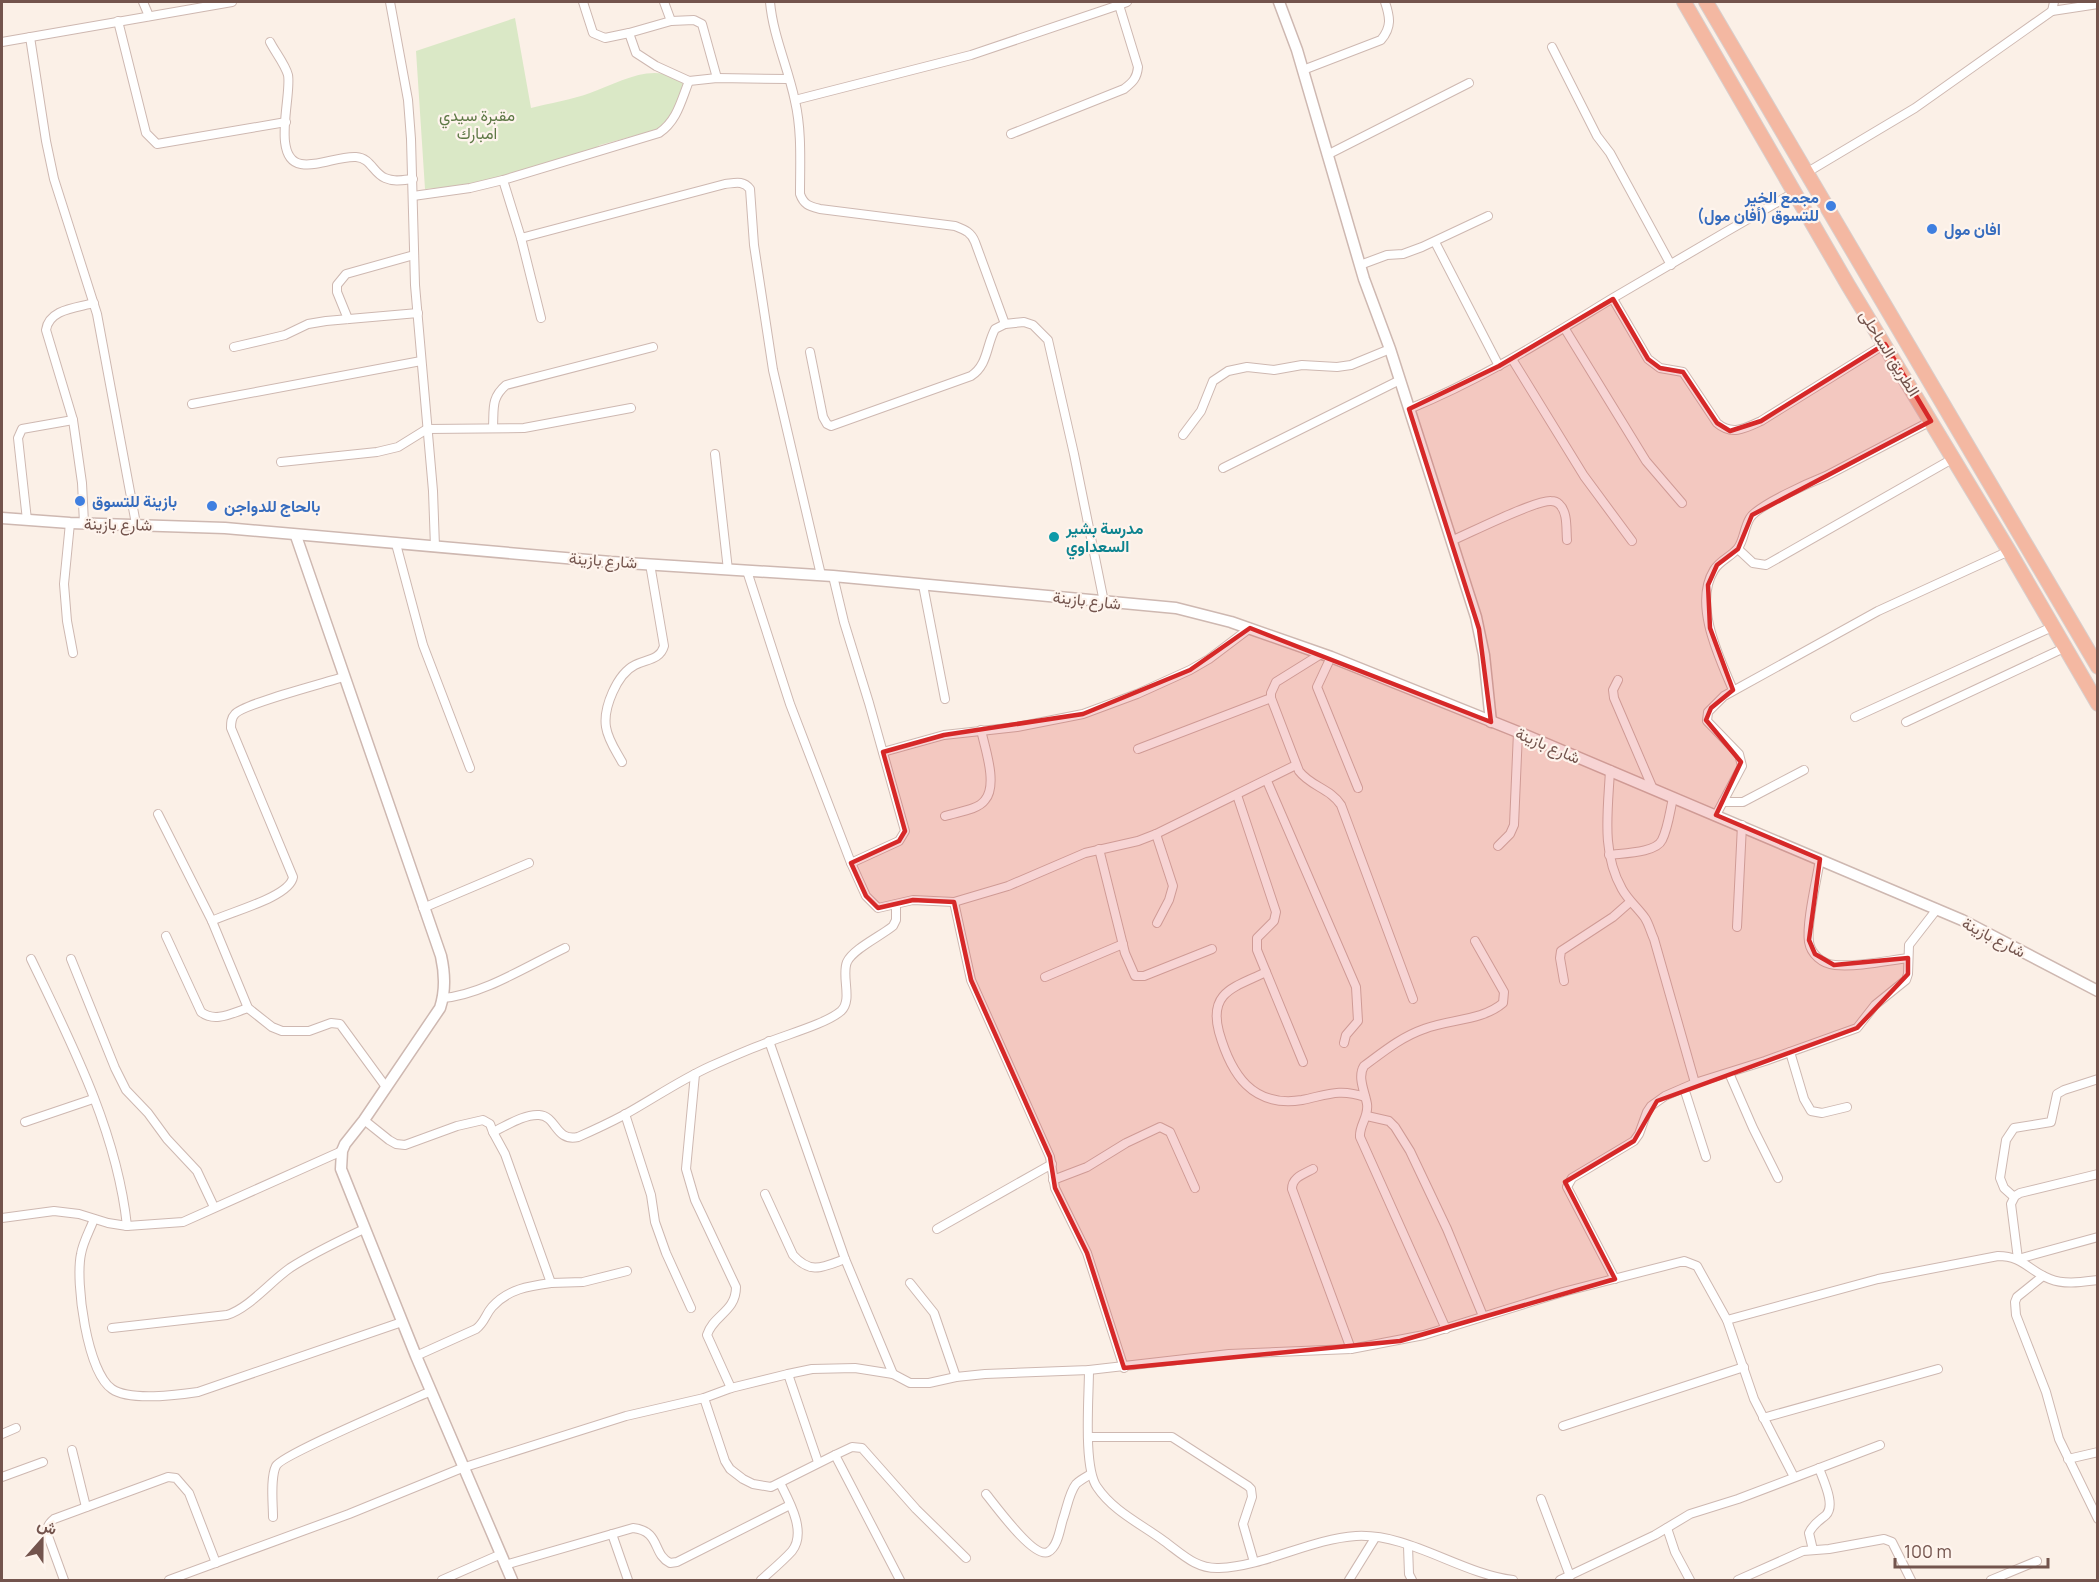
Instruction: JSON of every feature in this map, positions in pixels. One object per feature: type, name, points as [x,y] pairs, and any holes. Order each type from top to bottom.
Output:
[{"type":"highway","name":"الطريق الساحلى","points":[[1683,2],[1848,285],[2009,551],[2097,704]]},
{"type":"highway","name":"الطريق الساحلى","points":[[1706,2],[2097,668]]},
{"type":"street","points":[[142,2],[149,16]]},
{"type":"street","points":[[2,42],[232,2]]},
{"type":"street","points":[[390,2],[408,100],[413,179],[414,255],[434,491],[435,547]]},
{"type":"street","points":[[583,2],[593,33],[605,38],[671,21],[694,20],[702,24],[717,78]]},
{"type":"street","points":[[664,2],[671,21]]},
{"type":"street","points":[[770,2],[771,17],[795,100],[799,125],[800,194],[803,202],[820,209],[955,226],[966,230],[975,242],[1005,324]]},
{"type":"street","points":[[1279,2],[1303,70],[1360,265],[1400,380],[1482,641],[1491,722]]},
{"type":"street","points":[[1303,70],[1381,40],[1390,23],[1385,2]]},
{"type":"street","points":[[2052,11],[2054,2]]},
{"type":"street","points":[[795,100],[971,55],[1123,3],[1138,67],[1137,76],[1133,81],[1124,89],[1011,134]]},
{"type":"street","points":[[1806,173],[1915,108],[2052,11],[2097,4]]},
{"type":"street","points":[[118,21],[146,133],[157,144],[286,122]]},
{"type":"street","points":[[629,33],[636,53],[656,66],[689,81],[717,78],[788,79]]},
{"type":"street","points":[[30,37],[54,179],[93,303],[136,524]]},
{"type":"street","points":[[270,42],[288,74],[287,154],[292,161],[302,164],[354,157],[363,158],[385,178],[395,181],[413,179]]},
{"type":"street","points":[[1552,47],[1597,136],[1610,153],[1671,266]]},
{"type":"street","points":[[413,196],[470,188],[502,180],[659,133],[673,120],[689,81]]},
{"type":"street","points":[[1327,155],[1469,83]]},
{"type":"street","points":[[502,180],[521,238],[541,318]]},
{"type":"street","points":[[521,238],[725,184],[738,182],[746,184],[750,189],[753,204],[754,244],[773,370],[821,575]]},
{"type":"street","points":[[1409,410],[1512,359],[1795,192]]},
{"type":"street","points":[[1360,265],[1435,242],[1488,216]]},
{"type":"street","points":[[1435,242],[1499,366]]},
{"type":"street","points":[[348,319],[337,292],[340,279],[346,274],[414,255]]},
{"type":"street","points":[[1613,299],[1648,359],[1660,368],[1683,372],[1717,423],[1730,431],[1746,428],[1761,421],[1885,344]]},
{"type":"street","points":[[84,523],[82,483],[73,420],[46,330],[47,321],[53,314],[93,303]]},
{"type":"street","points":[[234,347],[285,335],[308,324],[418,313]]},
{"type":"street","points":[[810,352],[823,417],[826,424],[831,426],[971,376],[980,371],[995,328],[1005,324],[1024,322],[1033,325],[1048,340],[1104,602]]},
{"type":"street","points":[[1565,329],[1646,460],[1682,503]]},
{"type":"street","points":[[493,427],[494,399],[506,385],[653,347]]},
{"type":"street","points":[[1183,435],[1201,411],[1214,381],[1228,371],[1247,367],[1274,370],[1302,365],[1337,367],[1351,365],[1390,350]]},
{"type":"street","points":[[1512,359],[1584,476],[1632,541]]},
{"type":"street","points":[[192,404],[422,360]]},
{"type":"street","points":[[1223,468],[1400,380]]},
{"type":"street","points":[[281,462],[388,449],[408,442],[427,429],[524,428],[631,408]]},
{"type":"street","points":[[27,520],[19,432],[22,429],[73,420]]},
{"type":"street","points":[[1733,690],[1713,641],[1706,604],[1708,585],[1713,572],[1723,560],[1738,549],[1749,519],[1755,513],[1809,482],[1826,476],[1931,421]]},
{"type":"street","points":[[715,454],[728,570]]},
{"type":"street","points":[[1738,549],[1753,563],[1766,565],[1954,458]]},
{"type":"street","points":[[1451,541],[1534,504],[1549,500],[1562,506],[1567,540]]},
{"type":"street","name":"شارع بازينة","points":[[2,518],[70,523],[225,528],[396,544],[821,575],[1176,608],[1203,614],[1250,628],[1326,656],[1518,732],[1742,825],[1937,909],[2097,991]]},
{"type":"street","points":[[70,523],[64,584],[67,621],[73,653]]},
{"type":"street","points":[[296,536],[444,968],[445,986],[440,1008],[342,1150],[341,1169],[430,1391],[512,1581]]},
{"type":"street","points":[[396,544],[423,645],[470,768]]},
{"type":"street","points":[[1716,815],[1740,771],[1740,758],[1734,748],[1710,727],[1707,717],[1711,708],[1733,690],[1878,610],[2009,551]]},
{"type":"street","points":[[622,762],[609,739],[606,725],[611,697],[619,681],[633,666],[656,657],[662,653],[664,646],[650,564]]},
{"type":"street","points":[[747,571],[790,704],[851,863],[866,896],[871,904],[878,908],[913,900],[954,902],[1008,886],[1085,853],[1138,841],[1156,834],[1296,765]]},
{"type":"street","points":[[833,576],[844,622],[905,831],[899,841],[851,863]]},
{"type":"street","points":[[923,585],[945,699]]},
{"type":"street","points":[[1855,717],[2052,627]]},
{"type":"street","points":[[883,752],[944,735],[1017,727],[1083,714],[1137,694],[1190,670],[1209,659],[1250,628]]},
{"type":"street","points":[[1905,722],[2064,648]]},
{"type":"street","points":[[1326,656],[1276,682],[1270,693],[1271,698],[1296,765],[1305,778],[1332,794],[1341,805],[1413,999]]},
{"type":"street","points":[[1326,656],[1317,687],[1358,788]]},
{"type":"street","points":[[212,921],[288,888],[294,877],[231,728],[234,714],[255,704],[343,677]]},
{"type":"street","points":[[1618,680],[1613,690],[1614,698],[1653,789]]},
{"type":"street","points":[[1138,750],[1271,698]]},
{"type":"street","points":[[945,816],[974,807],[985,801],[988,795],[991,780],[981,730]]},
{"type":"street","points":[[1498,846],[1510,834],[1514,825],[1518,732]]},
{"type":"street","points":[[1610,770],[1607,838],[1609,855],[1614,871],[1630,902],[1645,918],[1654,939],[1695,1083]]},
{"type":"street","points":[[1723,802],[1743,802],[1804,770]]},
{"type":"street","points":[[1267,781],[1357,991],[1358,1021],[1346,1035],[1344,1043]]},
{"type":"street","points":[[1237,795],[1276,912],[1274,921],[1260,934],[1256,942],[1303,1062]]},
{"type":"street","points":[[1609,855],[1657,846],[1662,840],[1673,798]]},
{"type":"street","points":[[158,814],[212,921],[248,1008],[272,1028],[282,1031],[309,1031],[331,1023],[340,1024],[386,1087]]},
{"type":"street","points":[[1737,927],[1742,825]]},
{"type":"street","points":[[1156,834],[1173,886],[1158,923]]},
{"type":"street","points":[[1099,849],[1132,973],[1139,977],[1212,949]]},
{"type":"street","points":[[1820,859],[1809,931],[1809,940],[1815,954],[1821,960],[1834,965],[1908,958]]},
{"type":"street","points":[[423,908],[529,863]]},
{"type":"street","points":[[954,902],[971,980],[1052,1164],[1053,1180],[1087,1253],[1124,1368]]},
{"type":"street","points":[[1564,981],[1560,958],[1562,951],[1613,917],[1630,902]]},
{"type":"street","points":[[494,1132],[535,1114],[549,1119],[561,1133],[571,1138],[579,1137],[695,1074],[840,1012],[846,999],[845,970],[848,962],[853,954],[893,926],[896,920],[896,905]]},
{"type":"street","points":[[1615,1279],[1567,1187],[1568,1182],[1634,1141],[1651,1106],[1665,1096],[1695,1083],[1857,1028],[1875,1005],[1906,980],[1909,945],[1937,909]]},
{"type":"street","points":[[166,936],[201,1012],[207,1017],[216,1018],[248,1008]]},
{"type":"street","points":[[1446,1329],[1360,1137],[1366,1116],[1361,1070],[1400,1040],[1432,1026],[1485,1013],[1503,1003],[1504,992],[1474,940]]},
{"type":"street","points":[[1045,976],[1123,944]]},
{"type":"street","points":[[443,998],[459,997],[476,991],[565,948]]},
{"type":"street","points":[[31,959],[57,1013],[106,1129],[118,1170],[127,1226]]},
{"type":"street","points":[[71,959],[126,1090],[197,1172],[214,1207]]},
{"type":"street","points":[[1266,972],[1227,991],[1221,996],[1216,1007],[1219,1031],[1230,1061],[1242,1082],[1256,1093],[1279,1101],[1299,1100],[1341,1091],[1365,1097]]},
{"type":"street","points":[[769,1041],[845,1258],[893,1374]]},
{"type":"street","points":[[1790,1052],[1804,1099],[1811,1111],[1822,1113],[1847,1107]]},
{"type":"street","points":[[1729,1073],[1778,1178]]},
{"type":"street","points":[[695,1074],[686,1168],[695,1200],[736,1287],[734,1302],[711,1327],[707,1335],[731,1388]]},
{"type":"street","points":[[2014,1197],[2004,1188],[2000,1178],[2007,1135],[2014,1128],[2051,1122],[2056,1094],[2097,1079]]},
{"type":"street","points":[[1684,1088],[1706,1157]]},
{"type":"street","points":[[25,1122],[93,1099]]},
{"type":"street","points":[[625,1114],[646,1176],[659,1233],[691,1308]]},
{"type":"street","points":[[1366,1116],[1389,1121],[1405,1143],[1447,1229],[1483,1316]]},
{"type":"street","points":[[364,1120],[389,1140],[405,1145],[458,1126],[483,1120],[490,1124],[505,1154],[552,1283]]},
{"type":"street","points":[[1053,1180],[1087,1167],[1126,1143],[1160,1127],[1170,1132],[1195,1188]]},
{"type":"street","points":[[2,1218],[54,1211],[79,1214],[127,1226],[183,1222],[342,1150]]},
{"type":"street","points":[[937,1229],[1052,1164]]},
{"type":"street","points":[[1313,1169],[1296,1178],[1292,1189],[1351,1349]]},
{"type":"street","points":[[2097,1174],[2020,1193],[2014,1197],[2012,1204],[2018,1259],[2043,1276],[2065,1282],[2097,1280]]},
{"type":"street","points":[[765,1194],[794,1255],[800,1262],[813,1268],[822,1268],[845,1258]]},
{"type":"street","points":[[94,1219],[81,1253],[78,1278],[81,1299],[92,1356],[100,1375],[113,1390],[121,1393],[135,1395],[198,1392],[402,1322]]},
{"type":"street","points":[[112,1328],[237,1312],[288,1269],[364,1229]]},
{"type":"street","points":[[1727,1320],[1878,1279],[1998,1256],[2018,1259],[2097,1237]]},
{"type":"street","points":[[169,1581],[349,1514],[462,1468],[626,1416],[704,1398],[731,1388],[788,1374],[812,1369],[837,1368],[893,1374],[910,1383],[928,1383],[985,1374],[1124,1368],[1229,1354],[1351,1349],[1400,1341],[1446,1329],[1483,1316],[1684,1261],[1692,1262],[1702,1273],[1727,1320],[1754,1399],[1794,1477]]},
{"type":"street","points":[[416,1356],[476,1329],[483,1323],[489,1309],[510,1292],[528,1286],[584,1282],[627,1271]]},
{"type":"street","points":[[2043,1276],[2017,1297],[2014,1308],[2046,1392],[2060,1440],[2097,1519]]},
{"type":"street","points":[[910,1283],[934,1313],[956,1377]]},
{"type":"street","points":[[1563,1426],[1744,1367]]},
{"type":"street","points":[[1763,1418],[1938,1369]]},
{"type":"street","points":[[1089,1371],[1089,1437],[1091,1474],[1095,1485],[1111,1503],[1202,1567],[1219,1568],[1254,1562],[1357,1536],[1408,1546],[1513,1581]]},
{"type":"street","points":[[788,1374],[818,1462]]},
{"type":"street","points":[[273,1517],[274,1471],[279,1462],[430,1391]]},
{"type":"street","points":[[704,1398],[720,1449],[730,1469],[753,1484],[766,1488],[818,1462],[857,1447],[867,1451],[916,1509],[966,1558]]},
{"type":"street","points":[[2,1434],[16,1428]]},
{"type":"street","points":[[1089,1437],[1172,1437],[1248,1486],[1252,1497],[1243,1524],[1254,1562]]},
{"type":"street","points":[[1560,1581],[1667,1528],[1690,1514],[1738,1499],[1880,1445]]},
{"type":"street","points":[[72,1450],[86,1507]]},
{"type":"street","points":[[2068,1459],[2097,1452]]},
{"type":"street","points":[[835,1455],[900,1581]]},
{"type":"street","points":[[2,1477],[43,1462]]},
{"type":"street","points":[[1813,1550],[1809,1533],[1814,1524],[1828,1513],[1830,1506],[1819,1468]]},
{"type":"street","points":[[987,1494],[1009,1522],[1037,1551],[1043,1553],[1048,1552],[1056,1543],[1072,1490],[1078,1482],[1091,1474]]},
{"type":"street","points":[[64,1581],[46,1530],[54,1518],[168,1477],[176,1478],[189,1492],[216,1563]]},
{"type":"street","points":[[761,1581],[793,1549],[797,1542],[798,1535],[790,1505],[780,1483]]},
{"type":"street","points":[[1541,1499],[1570,1576]]},
{"type":"street","points":[[505,1565],[633,1528],[647,1531],[653,1537],[664,1559],[670,1563],[677,1562],[790,1505]]},
{"type":"street","points":[[1667,1528],[1675,1552],[1690,1581]]},
{"type":"street","points":[[612,1534],[628,1581]]},
{"type":"street","points":[[1349,1581],[1375,1538]]},
{"type":"street","points":[[1738,1581],[1803,1551],[1888,1539],[1896,1548],[1911,1581]]},
{"type":"street","points":[[1408,1546],[1409,1574],[1412,1581]]},
{"type":"street","points":[[442,1581],[499,1555]]},
{"type":"street","points":[[1991,1581],[2037,1561]]},
{"type":"highlighted area","points":[[1613,299],[1648,359],[1660,368],[1683,372],[1717,423],[1730,431],[1761,421],[1885,344],[1931,421],[1752,515],[1738,549],[1717,565],[1708,585],[1710,628],[1733,690],[1711,708],[1706,720],[1741,762],[1716,815],[1820,859],[1809,940],[1815,954],[1834,965],[1908,958],[1908,974],[1857,1028],[1657,1101],[1634,1141],[1565,1182],[1615,1279],[1400,1341],[1124,1368],[1087,1253],[1055,1188],[1050,1157],[971,980],[954,902],[913,900],[878,908],[866,896],[851,863],[899,841],[905,831],[883,752],[944,735],[1083,714],[1190,670],[1250,628],[1491,722],[1479,629],[1409,409],[1499,366]]},
{"type":"green space","name":"مقبرة سيدي امبارك","points":[[515,18],[531,108],[575,98],[627,78],[653,73],[665,74],[677,79],[688,88],[667,127],[600,145],[589,152],[504,175],[482,184],[425,189],[416,51]]},
{"type":"place","name":"مجمع الخير للتسوق (أفان مول)","points":[[1831,206]]},
{"type":"place","name":"افان مول","points":[[1932,229]]},
{"type":"place","name":"بازينة للتسوق","points":[[80,501]]},
{"type":"place","name":"بالحاج للدواجن","points":[[212,506]]},
{"type":"place","name":"مدرسة بشير السعداوي","points":[[1054,537]]}]
